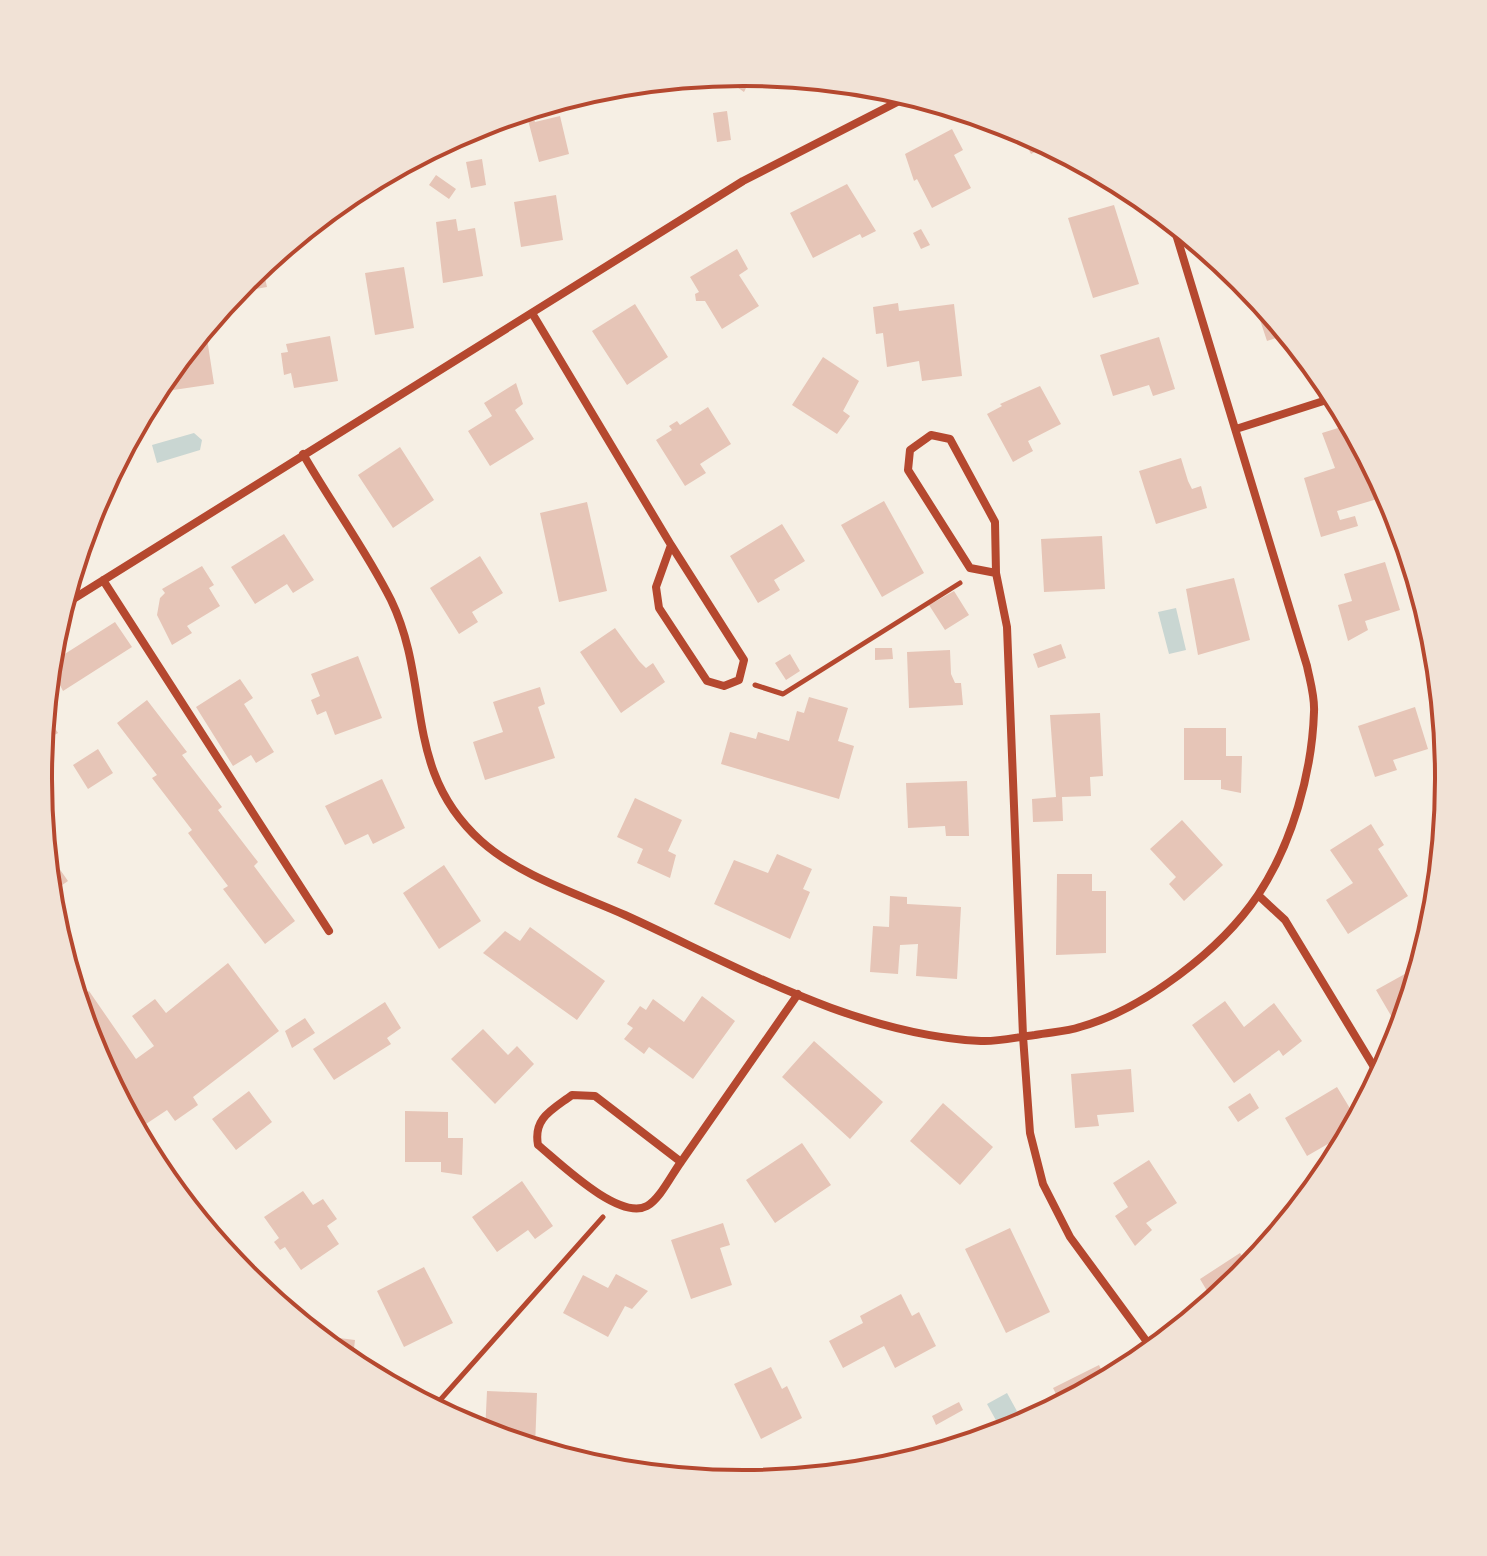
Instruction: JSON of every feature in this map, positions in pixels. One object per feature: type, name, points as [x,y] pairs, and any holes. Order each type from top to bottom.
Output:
[{"type":"street","points":[[77,597],[743,181],[894,104]]},
{"type":"street","points":[[303,454],[391,601],[407,646],[431,772],[454,815],[485,844],[528,871],[798,994],[881,1024],[937,1037],[986,1041],[1081,1027],[1155,993],[1217,942],[1258,895],[1280,850],[1304,785],[1315,709],[1307,666],[1178,241]]},
{"type":"street","points":[[532,313],[744,660],[739,680],[724,686],[707,681],[659,608],[656,587],[671,545]]},
{"type":"street","points":[[1236,429],[1323,401]]},
{"type":"street","points":[[996,573],[970,568],[908,470],[910,450],[931,435],[950,439],[995,522],[996,573],[1007,627],[1023,1036],[1030,1133],[1043,1184],[1070,1237],[1146,1340]]},
{"type":"street","points":[[103,580],[329,931]]},
{"type":"street","points":[[1258,895],[1285,920],[1373,1065]]},
{"type":"street","points":[[681,1162],[595,1096],[572,1095],[541,1119],[535,1131],[538,1145],[612,1203],[634,1210],[650,1205],[681,1162],[798,994]]},
{"type":"path","points":[[739,680],[783,694],[961,583],[970,568]]},
{"type":"path","points":[[441,1399],[612,1203]]},
{"type":"shaded area","points":[[194,433],[202,440],[200,450],[157,463],[152,445]]},
{"type":"shaded area","points":[[1176,608],[1186,650],[1169,654],[1158,612]]},
{"type":"shaded area","points":[[1007,1393],[1018,1413],[997,1421],[987,1404]]},
{"type":"building","points":[[727,111],[731,140],[717,142],[713,113]]},
{"type":"building","points":[[560,116],[569,154],[539,162],[528,121],[534,119],[535,122]]},
{"type":"building","points":[[952,129],[963,150],[954,155],[971,188],[932,208],[917,179],[914,181],[905,154]]},
{"type":"building","points":[[482,159],[486,185],[471,188],[466,162]]},
{"type":"building","points":[[436,175],[456,189],[449,199],[429,185]]},
{"type":"building","points":[[847,184],[876,231],[862,238],[860,234],[813,258],[790,213]]},
{"type":"building","points":[[556,195],[563,240],[521,247],[514,202]]},
{"type":"building","points":[[1114,205],[1139,284],[1093,298],[1068,218]]},
{"type":"building","points":[[456,219],[458,231],[475,228],[483,276],[443,283],[436,222]]},
{"type":"building","points":[[921,229],[930,245],[921,249],[913,233]]},
{"type":"building","points":[[737,249],[748,269],[739,275],[759,306],[722,329],[705,301],[696,301],[695,294],[699,292],[690,277]]},
{"type":"building","points":[[404,267],[414,328],[375,335],[365,273]]},
{"type":"building","points":[[265,279],[267,287],[255,289]]},
{"type":"building","points":[[898,303],[899,311],[954,304],[962,376],[922,381],[919,361],[887,367],[883,333],[876,334],[873,307]]},
{"type":"building","points":[[635,304],[668,357],[627,385],[592,331]]},
{"type":"building","points":[[1259,318],[1276,338],[1267,341]]},
{"type":"building","points":[[330,336],[338,381],[294,388],[291,373],[284,375],[281,353],[288,352],[286,344]]},
{"type":"building","points":[[1159,337],[1175,389],[1153,396],[1149,385],[1113,396],[1100,355]]},
{"type":"building","points":[[208,342],[214,384],[172,390]]},
{"type":"building","points":[[823,357],[859,381],[843,411],[850,416],[837,434],[792,405]]},
{"type":"building","points":[[516,383],[523,404],[515,410],[534,439],[490,466],[468,431],[492,416],[484,403]]},
{"type":"building","points":[[1040,386],[1061,424],[1028,441],[1033,451],[1013,462],[987,414],[1002,406],[1000,404]]},
{"type":"building","points":[[708,407],[731,444],[700,464],[706,473],[685,486],[656,440],[672,430],[669,426],[677,421],[680,425]]},
{"type":"building","points":[[1339,428],[1376,499],[1337,511],[1340,520],[1355,516],[1358,526],[1321,537],[1304,478],[1335,468],[1322,433]]},
{"type":"building","points":[[400,447],[434,500],[393,528],[358,475]]},
{"type":"building","points":[[1181,458],[1192,489],[1201,486],[1207,508],[1156,524],[1139,471]]},
{"type":"building","points":[[884,501],[924,573],[882,597],[841,525]]},
{"type":"building","points":[[587,502],[607,591],[559,602],[540,513]]},
{"type":"building","points":[[782,524],[805,561],[774,580],[780,590],[758,603],[730,556]]},
{"type":"building","points":[[284,534],[314,580],[293,593],[287,584],[255,604],[231,567]]},
{"type":"building","points":[[1102,536],[1105,589],[1044,592],[1041,539]]},
{"type":"building","points":[[480,556],[503,593],[472,612],[478,622],[459,634],[430,588]]},
{"type":"building","points":[[1385,562],[1400,610],[1365,621],[1368,630],[1348,641],[1338,605],[1352,601],[1344,574]]},
{"type":"building","points":[[202,566],[214,585],[209,588],[220,606],[187,626],[192,633],[172,645],[157,615],[160,598],[165,593],[162,589]]},
{"type":"building","points":[[1234,578],[1250,640],[1198,655],[1186,589]]},
{"type":"building","points":[[954,591],[969,615],[945,630],[929,605]]},
{"type":"building","points":[[115,622],[132,647],[63,691],[59,683],[63,655]]},
{"type":"building","points":[[615,628],[639,661],[646,668],[653,663],[665,682],[621,713],[580,652]]},
{"type":"building","points":[[1061,644],[1066,658],[1038,668],[1033,654]]},
{"type":"building","points":[[875,648],[892,648],[893,659],[875,660]]},
{"type":"building","points":[[950,650],[951,674],[955,683],[961,683],[963,705],[909,708],[907,652]]},
{"type":"building","points":[[790,654],[800,671],[786,680],[775,663]]},
{"type":"building","points":[[358,656],[382,718],[335,735],[326,711],[317,715],[311,700],[320,696],[311,674]]},
{"type":"building","points":[[240,679],[253,698],[244,704],[274,752],[256,763],[251,755],[233,766],[196,707]]},
{"type":"building","points":[[540,687],[545,704],[538,707],[555,758],[485,780],[473,742],[503,732],[493,702]]},
{"type":"building","points":[[809,697],[848,708],[838,741],[854,746],[839,799],[721,764],[730,732],[756,739],[758,732],[789,741],[797,711],[804,713]]},
{"type":"building","points":[[147,700],[187,752],[182,755],[222,807],[218,810],[258,862],[254,866],[295,921],[265,944],[223,889],[228,886],[188,833],[192,830],[152,778],[157,775],[117,723]]},
{"type":"building","points":[[1415,707],[1428,749],[1393,760],[1397,770],[1375,777],[1358,726]]},
{"type":"building","points":[[1100,713],[1103,776],[1090,777],[1091,796],[1062,797],[1063,821],[1033,822],[1032,799],[1056,797],[1050,715]]},
{"type":"building","points":[[1184,728],[1226,728],[1226,756],[1242,756],[1241,793],[1221,789],[1221,780],[1184,780]]},
{"type":"building","points":[[98,749],[113,773],[88,789],[73,765]]},
{"type":"building","points":[[382,779],[405,828],[373,844],[368,834],[345,845],[325,806]]},
{"type":"building","points":[[967,781],[969,836],[946,836],[945,826],[908,828],[906,783]]},
{"type":"building","points":[[635,798],[682,820],[668,851],[676,855],[670,878],[637,863],[643,849],[617,837]]},
{"type":"building","points":[[1182,820],[1223,865],[1184,901],[1169,884],[1176,877],[1150,849]]},
{"type":"building","points":[[1371,824],[1384,845],[1378,849],[1408,896],[1348,934],[1326,900],[1353,883],[1330,850]]},
{"type":"building","points":[[777,854],[812,869],[803,889],[810,892],[790,939],[714,904],[734,860],[768,873]]},
{"type":"building","points":[[444,865],[481,921],[439,949],[403,893]]},
{"type":"building","points":[[58,866],[68,881],[61,886]]},
{"type":"building","points":[[1057,874],[1092,874],[1092,891],[1106,891],[1106,953],[1056,955]]},
{"type":"building","points":[[890,896],[907,897],[907,904],[961,907],[957,979],[916,976],[918,944],[900,945],[898,974],[870,972],[873,926],[889,927]]},
{"type":"building","points":[[530,927],[605,981],[577,1020],[483,953],[505,931],[520,941]]},
{"type":"building","points":[[228,963],[279,1031],[193,1097],[198,1105],[175,1121],[167,1110],[145,1124],[123,1084],[87,993],[89,991],[136,1059],[154,1046],[132,1016],[155,999],[166,1013]]},
{"type":"building","points":[[1406,973],[1392,1017],[1376,990]]},
{"type":"building","points":[[702,996],[735,1021],[693,1079],[649,1047],[644,1054],[624,1039],[633,1028],[627,1024],[640,1006],[646,1010],[653,999],[684,1022]]},
{"type":"building","points":[[1225,1001],[1244,1027],[1274,1003],[1302,1041],[1283,1056],[1279,1050],[1234,1083],[1192,1025]]},
{"type":"building","points":[[385,1002],[401,1028],[387,1038],[391,1044],[334,1080],[313,1049]]},
{"type":"building","points":[[305,1018],[315,1033],[292,1048],[285,1031]]},
{"type":"building","points":[[483,1029],[508,1055],[517,1046],[534,1064],[495,1104],[451,1059]]},
{"type":"building","points":[[814,1041],[883,1102],[850,1139],[782,1077]]},
{"type":"building","points":[[1131,1069],[1134,1112],[1097,1115],[1099,1126],[1075,1128],[1071,1074]]},
{"type":"building","points":[[1337,1087],[1350,1109],[1330,1143],[1307,1156],[1285,1118]]},
{"type":"building","points":[[249,1091],[272,1122],[236,1150],[212,1119]]},
{"type":"building","points":[[1250,1093],[1259,1108],[1238,1122],[1228,1107]]},
{"type":"building","points":[[943,1103],[993,1147],[960,1185],[910,1141]]},
{"type":"building","points":[[405,1111],[448,1112],[448,1138],[463,1138],[462,1175],[441,1172],[441,1162],[405,1162]]},
{"type":"building","points":[[802,1143],[831,1185],[775,1223],[746,1180]]},
{"type":"building","points":[[1149,1160],[1177,1203],[1146,1223],[1152,1230],[1135,1246],[1115,1216],[1128,1207],[1113,1183]]},
{"type":"building","points":[[522,1181],[553,1226],[535,1239],[528,1230],[497,1252],[472,1217]]},
{"type":"building","points":[[303,1191],[313,1205],[323,1199],[337,1219],[327,1226],[339,1244],[301,1270],[285,1247],[280,1250],[274,1242],[279,1238],[264,1217]]},
{"type":"building","points":[[723,1223],[730,1245],[720,1248],[732,1285],[691,1299],[671,1240]]},
{"type":"building","points":[[1010,1228],[1050,1312],[1006,1333],[965,1249]]},
{"type":"building","points":[[1240,1253],[1242,1256],[1207,1291],[1200,1279]]},
{"type":"building","points":[[424,1267],[453,1323],[404,1347],[377,1291]]},
{"type":"building","points":[[616,1274],[648,1291],[632,1309],[625,1306],[608,1337],[563,1313],[583,1275],[608,1288]]},
{"type":"building","points":[[901,1294],[912,1316],[919,1312],[936,1346],[895,1368],[884,1346],[843,1368],[829,1341],[863,1323],[860,1316]]},
{"type":"building","points":[[338,1338],[355,1340],[354,1349]]},
{"type":"building","points":[[1099,1365],[1101,1370],[1056,1394],[1053,1388]]},
{"type":"building","points":[[771,1367],[782,1389],[787,1386],[802,1418],[761,1439],[734,1384]]},
{"type":"building","points":[[487,1391],[537,1393],[535,1437],[486,1420]]},
{"type":"building","points":[[959,1402],[963,1410],[936,1425],[932,1416]]}]
